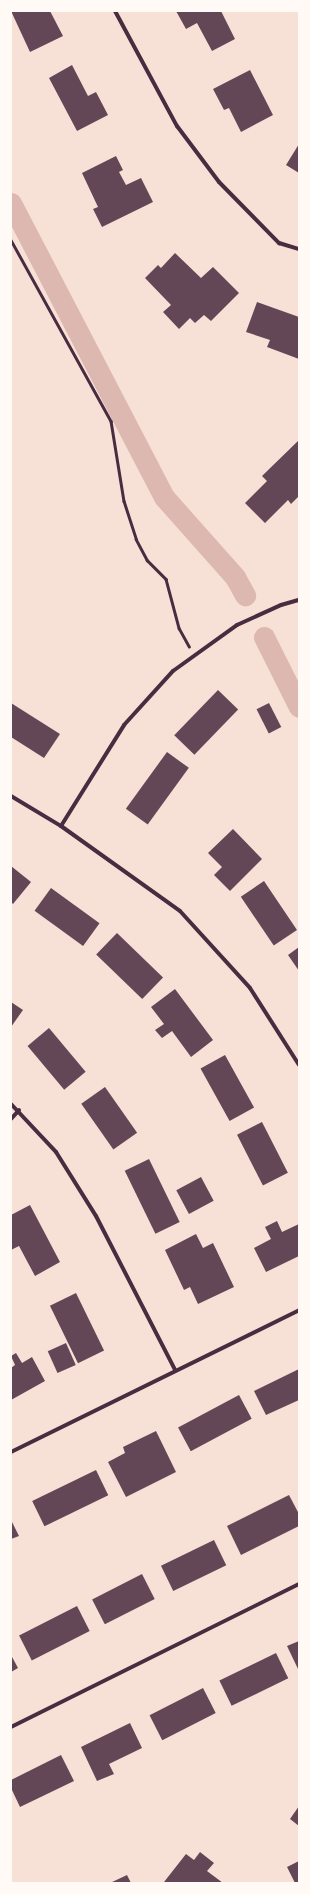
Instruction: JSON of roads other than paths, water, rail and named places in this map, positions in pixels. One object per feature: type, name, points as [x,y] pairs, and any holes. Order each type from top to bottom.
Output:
[{"type":"street","points":[[115,11],[177,126],[219,182],[279,243],[299,249]]},
{"type":"street","points":[[61,826],[124,725],[173,671],[237,625],[281,605],[299,600]]},
{"type":"street","points":[[11,796],[61,826],[180,911],[250,988],[299,1065]]},
{"type":"street","points":[[11,1104],[19,1110],[56,1152],[96,1216],[175,1370]]},
{"type":"street","points":[[11,1119],[19,1110]]},
{"type":"street","points":[[11,1452],[299,1310]]},
{"type":"street","points":[[11,1727],[299,1584]]},
{"type":"waterway","points":[[11,203],[164,497],[235,577],[245,595]]},
{"type":"waterway","points":[[264,637],[299,707]]}]
